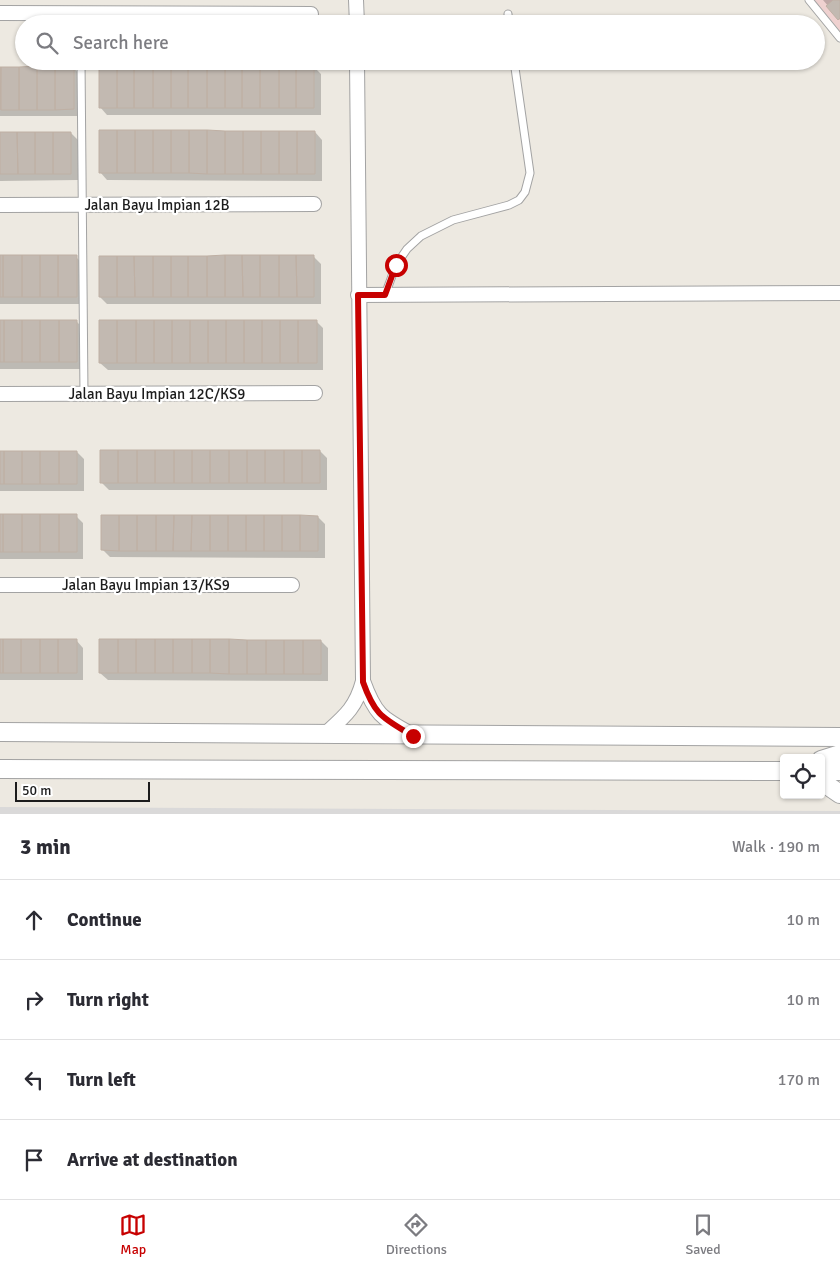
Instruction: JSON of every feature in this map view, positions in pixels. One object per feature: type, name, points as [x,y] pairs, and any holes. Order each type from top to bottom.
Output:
[{"type":"street","points":[[356,0],[356,15]]},
{"type":"street","points":[[0,13],[27,15]]},
{"type":"street","points":[[265,15],[311,14]]},
{"type":"street","points":[[325,734],[350,712],[363,682],[357,70]]},
{"type":"street","name":"Jalan Bayu Impian 12B","points":[[0,206],[314,204]]},
{"type":"street","points":[[358,295],[840,293]]},
{"type":"street","name":"Jalan Bayu Impian 12C/KS9","points":[[0,394],[315,393]]},
{"type":"street","name":"Jalan Bayu Impian 13/KS9","points":[[0,585],[292,585]]},
{"type":"street","points":[[363,682],[370,700],[379,714],[413,736]]},
{"type":"street","points":[[0,732],[413,736],[840,736]]},
{"type":"street","points":[[825,759],[840,754]]},
{"type":"street","points":[[0,770],[780,771]]},
{"type":"street","points":[[825,771],[840,771]]},
{"type":"street","points":[[825,784],[840,794]]},
{"type":"lane","points":[[808,0],[821,15]]},
{"type":"lane","points":[[825,20],[840,38]]},
{"type":"lane","points":[[80,70],[84,394]]},
{"type":"lane","points":[[385,295],[396,265],[407,249],[421,236],[453,220],[509,205],[518,200],[525,192],[530,173],[515,70]]},
{"type":"shaded area","points":[[814,0],[840,0],[840,31]]},
{"type":"shaded area","points":[[0,807],[840,811],[840,814],[0,814]]},
{"type":"building","points":[[833,0],[840,0],[840,18],[838,20],[826,6]]},
{"type":"building","points":[[0,67],[1,67],[0,110]]},
{"type":"building","points":[[1,67],[15,67],[15,70],[19,70],[19,110],[1,110]]},
{"type":"building","points":[[19,70],[37,70],[37,110],[19,110]]},
{"type":"building","points":[[37,70],[55,70],[55,110],[37,110]]},
{"type":"building","points":[[55,70],[74,70],[74,109],[55,110]]},
{"type":"building","points":[[99,70],[117,70],[117,108],[99,108]]},
{"type":"building","points":[[117,70],[134,70],[134,108],[117,108]]},
{"type":"building","points":[[134,70],[153,70],[153,108],[134,108]]},
{"type":"building","points":[[153,70],[171,70],[171,108],[153,108]]},
{"type":"building","points":[[171,70],[188,70],[188,108],[171,108]]},
{"type":"building","points":[[188,70],[207,70],[207,108],[188,108]]},
{"type":"building","points":[[207,70],[225,70],[225,108],[207,108]]},
{"type":"building","points":[[225,70],[242,70],[242,108],[225,108]]},
{"type":"building","points":[[242,70],[260,70],[260,108],[242,108]]},
{"type":"building","points":[[260,70],[279,70],[279,108],[260,108]]},
{"type":"building","points":[[279,70],[296,70],[296,108],[279,108]]},
{"type":"building","points":[[296,70],[314,70],[314,108],[296,108]]},
{"type":"building","points":[[99,130],[117,130],[117,173],[99,173]]},
{"type":"building","points":[[117,130],[135,130],[135,173],[117,173]]},
{"type":"building","points":[[135,130],[153,130],[153,173],[135,173]]},
{"type":"building","points":[[153,130],[171,130],[171,173],[153,173]]},
{"type":"building","points":[[171,130],[189,130],[189,173],[171,173]]},
{"type":"building","points":[[189,130],[207,130],[207,174],[189,173]]},
{"type":"building","points":[[207,130],[225,131],[225,174],[207,174]]},
{"type":"building","points":[[225,131],[243,131],[243,174],[225,174]]},
{"type":"building","points":[[243,131],[261,131],[261,174],[243,174]]},
{"type":"building","points":[[261,131],[279,131],[279,174],[261,174]]},
{"type":"building","points":[[279,131],[297,131],[297,174],[279,174]]},
{"type":"building","points":[[297,131],[315,131],[315,174],[297,174]]},
{"type":"building","points":[[0,132],[17,132],[18,174],[0,174]]},
{"type":"building","points":[[17,132],[35,132],[35,174],[18,174]]},
{"type":"building","points":[[35,132],[53,132],[53,174],[35,174]]},
{"type":"building","points":[[53,132],[71,132],[71,174],[53,174]]},
{"type":"building","points":[[0,255],[3,255],[3,297],[0,297]]},
{"type":"building","points":[[3,255],[22,255],[22,297],[3,297]]},
{"type":"building","points":[[22,255],[40,255],[40,297],[22,297]]},
{"type":"building","points":[[40,255],[58,255],[58,297],[40,297]]},
{"type":"building","points":[[58,255],[77,255],[77,297],[58,297]]},
{"type":"building","points":[[225,255],[242,255],[243,297],[225,297]]},
{"type":"building","points":[[225,255],[225,297],[207,297],[207,256]]},
{"type":"building","points":[[242,255],[260,255],[260,297],[243,297]]},
{"type":"building","points":[[260,255],[279,255],[279,297],[260,297]]},
{"type":"building","points":[[279,255],[296,255],[297,297],[279,297]]},
{"type":"building","points":[[296,255],[314,255],[314,297],[297,297]]},
{"type":"building","points":[[99,256],[117,256],[117,297],[99,297]]},
{"type":"building","points":[[117,256],[134,256],[135,297],[117,297]]},
{"type":"building","points":[[134,256],[153,256],[153,297],[135,297]]},
{"type":"building","points":[[153,256],[171,256],[171,297],[153,297]]},
{"type":"building","points":[[171,256],[188,256],[188,297],[171,297]]},
{"type":"building","points":[[188,256],[207,256],[207,297],[188,297]]},
{"type":"building","points":[[0,320],[4,320],[4,362],[0,362]]},
{"type":"building","points":[[4,320],[22,320],[22,362],[4,362]]},
{"type":"building","points":[[22,320],[40,320],[40,362],[22,362]]},
{"type":"building","points":[[40,320],[59,320],[59,362],[40,362]]},
{"type":"building","points":[[59,320],[77,320],[77,362],[59,362]]},
{"type":"building","points":[[99,320],[117,320],[117,363],[99,363]]},
{"type":"building","points":[[117,320],[136,320],[136,363],[117,363]]},
{"type":"building","points":[[136,320],[154,320],[154,363],[136,363]]},
{"type":"building","points":[[154,320],[172,320],[172,363],[154,363]]},
{"type":"building","points":[[172,320],[190,320],[190,363],[172,363]]},
{"type":"building","points":[[190,320],[208,320],[208,363],[190,363]]},
{"type":"building","points":[[208,320],[226,320],[226,363],[208,363]]},
{"type":"building","points":[[226,320],[244,320],[244,363],[226,363]]},
{"type":"building","points":[[244,320],[262,320],[262,363],[244,363]]},
{"type":"building","points":[[262,320],[280,320],[280,363],[262,363]]},
{"type":"building","points":[[280,320],[298,320],[298,363],[280,363]]},
{"type":"building","points":[[298,320],[317,320],[317,363],[298,363]]},
{"type":"building","points":[[100,450],[118,450],[118,483],[100,483]]},
{"type":"building","points":[[118,450],[137,450],[137,483],[118,483]]},
{"type":"building","points":[[137,450],[155,450],[155,483],[137,483]]},
{"type":"building","points":[[155,450],[174,450],[174,483],[155,483]]},
{"type":"building","points":[[174,450],[192,450],[192,483],[174,483]]},
{"type":"building","points":[[192,450],[210,450],[210,483],[192,483]]},
{"type":"building","points":[[210,450],[229,450],[229,483],[210,483]]},
{"type":"building","points":[[229,450],[247,450],[247,483],[229,483]]},
{"type":"building","points":[[247,450],[265,450],[265,483],[247,483]]},
{"type":"building","points":[[265,450],[284,450],[284,483],[265,483]]},
{"type":"building","points":[[284,450],[302,450],[302,483],[284,483]]},
{"type":"building","points":[[302,450],[320,450],[320,483],[302,483]]},
{"type":"building","points":[[0,451],[4,451],[4,484],[0,484]]},
{"type":"building","points":[[4,451],[22,451],[22,484],[4,484]]},
{"type":"building","points":[[22,451],[40,451],[40,484],[22,484]]},
{"type":"building","points":[[40,451],[59,451],[59,484],[40,484]]},
{"type":"building","points":[[59,451],[77,451],[77,484],[59,484]]},
{"type":"building","points":[[0,514],[3,514],[3,552],[0,552]]},
{"type":"building","points":[[3,514],[22,514],[22,552],[3,552]]},
{"type":"building","points":[[22,514],[40,514],[40,552],[22,552]]},
{"type":"building","points":[[40,514],[59,514],[59,552],[40,552]]},
{"type":"building","points":[[59,514],[77,514],[77,552],[59,552]]},
{"type":"building","points":[[101,515],[119,515],[119,551],[101,550]]},
{"type":"building","points":[[119,515],[137,515],[137,551],[119,551]]},
{"type":"building","points":[[137,515],[156,515],[156,551],[137,551]]},
{"type":"building","points":[[156,515],[174,515],[173,551],[156,551]]},
{"type":"building","points":[[174,515],[192,515],[191,551],[173,551]]},
{"type":"building","points":[[192,515],[210,515],[210,551],[191,551]]},
{"type":"building","points":[[210,515],[228,515],[228,551],[210,551]]},
{"type":"building","points":[[228,515],[246,515],[246,551],[228,551]]},
{"type":"building","points":[[246,515],[264,515],[264,551],[246,551]]},
{"type":"building","points":[[264,515],[282,515],[282,551],[264,551]]},
{"type":"building","points":[[282,515],[300,515],[300,551],[282,551]]},
{"type":"building","points":[[300,515],[318,516],[318,551],[300,551]]},
{"type":"building","points":[[0,639],[3,639],[3,673],[0,673]]},
{"type":"building","points":[[3,639],[21,639],[21,673],[3,673]]},
{"type":"building","points":[[21,639],[40,639],[40,673],[21,673]]},
{"type":"building","points":[[40,639],[58,639],[58,673],[40,673]]},
{"type":"building","points":[[58,639],[77,639],[77,673],[58,673]]},
{"type":"building","points":[[99,639],[118,639],[118,673],[99,673]]},
{"type":"building","points":[[118,639],[136,639],[136,673],[118,673]]},
{"type":"building","points":[[136,639],[155,639],[155,673],[136,673]]},
{"type":"building","points":[[155,639],[173,639],[173,673],[155,673]]},
{"type":"building","points":[[173,639],[192,639],[192,673],[173,673]]},
{"type":"building","points":[[192,639],[210,639],[210,673],[192,673]]},
{"type":"building","points":[[210,639],[229,639],[229,674],[210,673]]},
{"type":"building","points":[[229,639],[247,640],[247,674],[229,674]]},
{"type":"building","points":[[247,640],[266,640],[266,674],[247,674]]},
{"type":"building","points":[[266,640],[284,640],[284,674],[266,674]]},
{"type":"building","points":[[284,640],[303,640],[303,674],[284,674]]},
{"type":"building","points":[[303,640],[321,640],[321,674],[303,674]]},
{"type":"route","points":[[396,265],[385,295],[358,295],[363,682],[370,700],[379,714],[413,736]]}]
